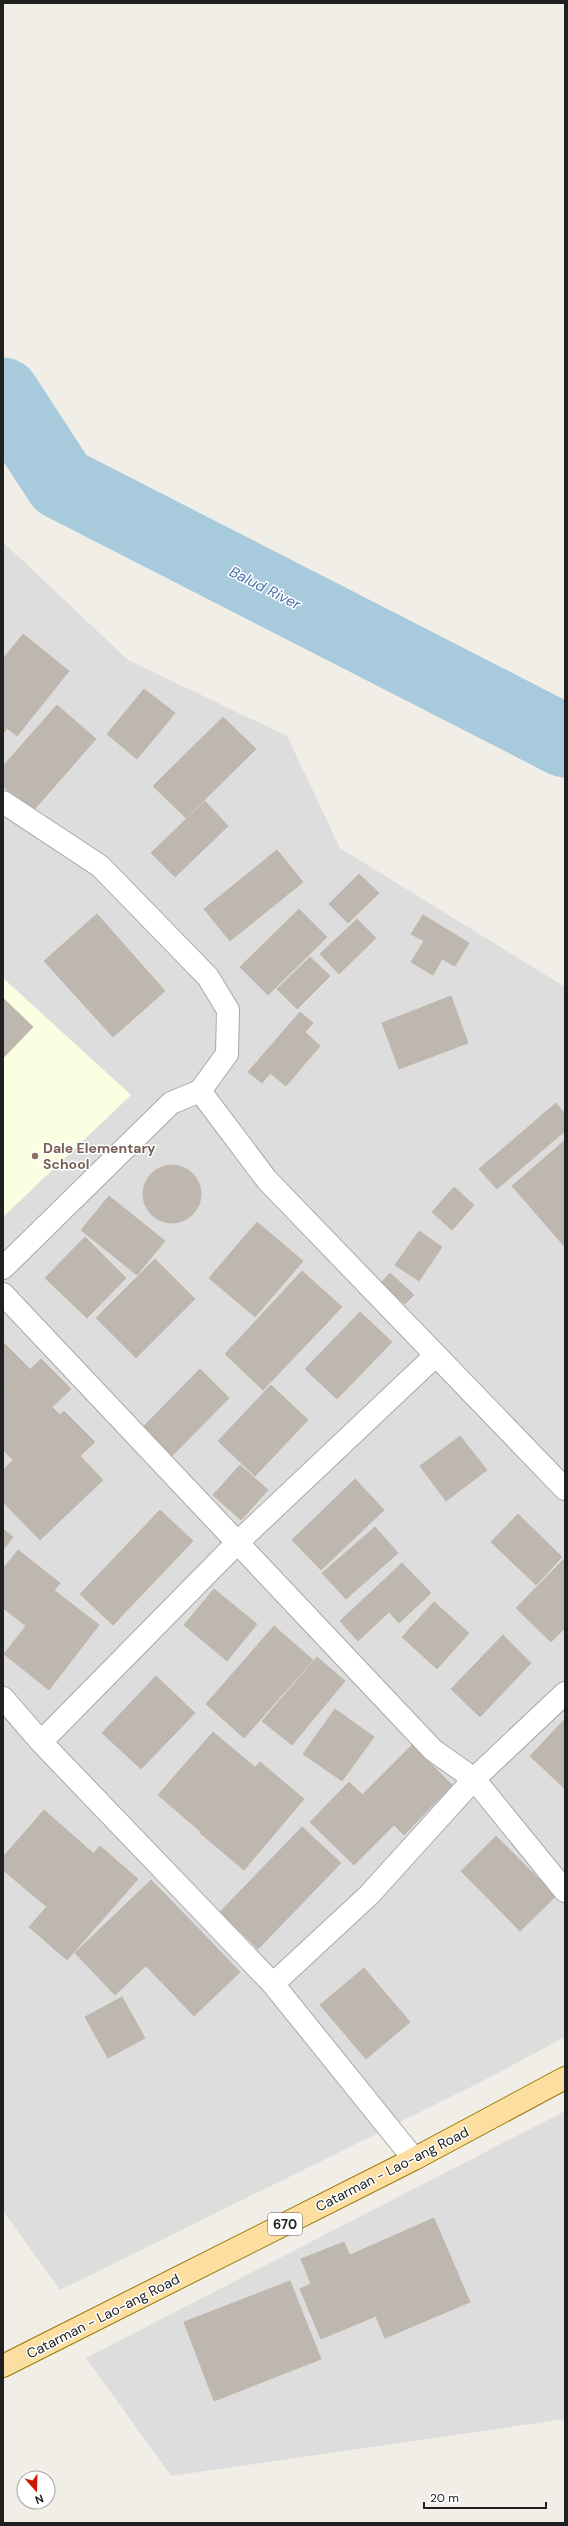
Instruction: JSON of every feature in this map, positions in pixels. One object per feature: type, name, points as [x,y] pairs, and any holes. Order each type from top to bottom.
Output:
[{"type":"main road","name":"Catarman - Lao-ang Road","points":[[3,2366],[414,2160],[565,2078]]},
{"type":"street","points":[[3,802],[100,866],[208,977],[228,1010],[227,1054],[200,1091],[171,1103],[3,1268]]},
{"type":"street","points":[[200,1091],[267,1180],[565,1489]]},
{"type":"street","points":[[3,1294],[433,1750],[474,1779],[565,1891]]},
{"type":"street","points":[[41,1742],[237,1543],[436,1355]]},
{"type":"street","points":[[273,1984],[369,1895],[474,1779],[565,1693]]},
{"type":"street","points":[[3,1698],[41,1742],[273,1984],[414,2160]]},
{"type":"shaded area","points":[[3,542],[128,660],[287,736],[340,848],[565,987],[565,2037],[481,2082],[60,2290],[3,2211]]},
{"type":"shaded area","name":"Dale Elementary School","points":[[3,978],[131,1095],[3,1217]]},
{"type":"shaded area","points":[[565,2111],[565,2419],[171,2476],[86,2358]]},
{"type":"building","points":[[23,634],[69,671],[17,736],[7,728],[3,734],[3,659]]},
{"type":"building","points":[[144,689],[175,713],[137,759],[107,734]]},
{"type":"building","points":[[57,705],[96,739],[33,811],[3,786],[3,766]]},
{"type":"building","points":[[223,717],[256,749],[186,818],[153,786]]},
{"type":"building","points":[[205,801],[228,826],[175,877],[151,853]]},
{"type":"building","points":[[277,850],[303,882],[230,941],[204,909]]},
{"type":"building","points":[[359,874],[379,893],[348,923],[329,904]]},
{"type":"building","points":[[299,909],[327,937],[268,995],[240,967]]},
{"type":"building","points":[[97,914],[165,991],[113,1037],[44,961]]},
{"type":"building","points":[[423,915],[469,943],[455,966],[442,959],[433,975],[411,962],[424,941],[411,934]]},
{"type":"building","points":[[357,919],[376,938],[339,974],[320,954]]},
{"type":"building","points":[[310,957],[330,976],[297,1009],[277,989]]},
{"type":"building","points":[[451,996],[468,1043],[399,1069],[382,1023]]},
{"type":"building","points":[[3,998],[33,1027],[3,1058]]},
{"type":"building","points":[[300,1012],[313,1023],[305,1032],[320,1046],[286,1086],[270,1073],[262,1083],[248,1072]]},
{"type":"building","points":[[556,1103],[565,1114],[565,1131],[497,1189],[479,1169]]},
{"type":"building","points":[[564,1141],[565,1142],[565,1247],[512,1186]]},
{"type":"building","points":[[166,1165],[178,1165],[193,1173],[201,1188],[201,1200],[193,1215],[178,1223],[166,1223],[151,1215],[143,1200],[143,1188],[151,1173]]},
{"type":"building","points":[[454,1187],[474,1205],[452,1230],[432,1212]]},
{"type":"building","points":[[109,1196],[165,1241],[137,1275],[81,1230]]},
{"type":"building","points":[[257,1222],[303,1261],[255,1317],[209,1278]]},
{"type":"building","points":[[419,1231],[442,1247],[419,1281],[395,1265]]},
{"type":"building","points":[[85,1237],[126,1278],[87,1318],[45,1278]]},
{"type":"building","points":[[155,1259],[195,1299],[136,1358],[96,1318]]},
{"type":"building","points":[[302,1271],[342,1307],[263,1390],[225,1354]]},
{"type":"building","points":[[390,1273],[414,1295],[405,1304],[381,1283]]},
{"type":"building","points":[[360,1312],[392,1342],[337,1399],[305,1369]]},
{"type":"building","points":[[3,1342],[30,1369],[3,1396]]},
{"type":"building","points":[[41,1359],[71,1389],[52,1407],[60,1415],[14,1461],[3,1450],[3,1396]]},
{"type":"building","points":[[200,1369],[229,1398],[172,1456],[143,1427]]},
{"type":"building","points":[[271,1385],[308,1420],[255,1476],[218,1441]]},
{"type":"building","points":[[64,1411],[95,1442],[80,1456],[103,1480],[40,1540],[3,1502],[3,1470]]},
{"type":"building","points":[[460,1436],[487,1470],[446,1501],[420,1466]]},
{"type":"building","points":[[240,1465],[268,1490],[241,1520],[213,1495]]},
{"type":"building","points":[[355,1479],[384,1510],[321,1570],[292,1540]]},
{"type":"building","points":[[160,1510],[193,1541],[113,1625],[80,1594]]},
{"type":"building","points":[[518,1514],[562,1557],[536,1585],[491,1542]]},
{"type":"building","points":[[375,1527],[398,1553],[346,1599],[322,1573]]},
{"type":"building","points":[[3,1529],[13,1537],[3,1550]]},
{"type":"building","points":[[18,1550],[60,1583],[26,1626],[3,1608],[3,1569]]},
{"type":"building","points":[[565,1558],[565,1628],[551,1642],[516,1608]]},
{"type":"building","points":[[402,1563],[431,1593],[399,1623],[389,1612],[358,1641],[340,1621]]},
{"type":"building","points":[[214,1589],[257,1624],[227,1661],[184,1625]]},
{"type":"building","points":[[54,1590],[99,1625],[49,1690],[4,1654]]},
{"type":"building","points":[[434,1602],[469,1633],[437,1669],[402,1637]]},
{"type":"building","points":[[274,1626],[313,1660],[244,1738],[206,1704]]},
{"type":"building","points":[[503,1635],[531,1663],[480,1717],[451,1689]]},
{"type":"building","points":[[317,1657],[345,1681],[292,1745],[262,1721]]},
{"type":"building","points":[[156,1676],[195,1713],[141,1769],[102,1733]]},
{"type":"building","points":[[335,1709],[374,1737],[342,1781],[303,1754]]},
{"type":"building","points":[[565,1719],[565,1789],[530,1756]]},
{"type":"building","points":[[213,1732],[256,1768],[201,1832],[158,1795]]},
{"type":"building","points":[[412,1745],[452,1785],[404,1835],[363,1794]]},
{"type":"building","points":[[260,1762],[304,1799],[244,1870],[200,1833]]},
{"type":"building","points":[[349,1782],[394,1825],[354,1865],[310,1822]]},
{"type":"building","points":[[44,1810],[94,1854],[47,1907],[3,1870],[3,1857]]},
{"type":"building","points":[[302,1827],[341,1863],[258,1949],[220,1912]]},
{"type":"building","points":[[496,1836],[556,1896],[520,1931],[461,1871]]},
{"type":"building","points":[[100,1846],[138,1879],[67,1960],[29,1927]]},
{"type":"building","points":[[151,1880],[192,1922],[115,1995],[75,1953]]},
{"type":"building","points":[[192,1922],[240,1972],[194,2016],[146,1966]]},
{"type":"building","points":[[364,1968],[410,2022],[366,2059],[320,2005]]},
{"type":"building","points":[[122,1997],[145,2038],[108,2058],[85,2017]]},
{"type":"building","points":[[434,2218],[470,2302],[385,2338],[350,2255]]},
{"type":"building","points":[[344,2242],[376,2316],[321,2339],[300,2289],[311,2284],[301,2259]]},
{"type":"building","points":[[290,2281],[321,2359],[214,2401],[184,2322]]},
{"type":"waterway","name":"Balud River","points":[[3,394],[61,483],[565,741]]},
{"type":"place","name":"Dale Elementary School","points":[[35,1156]]}]
